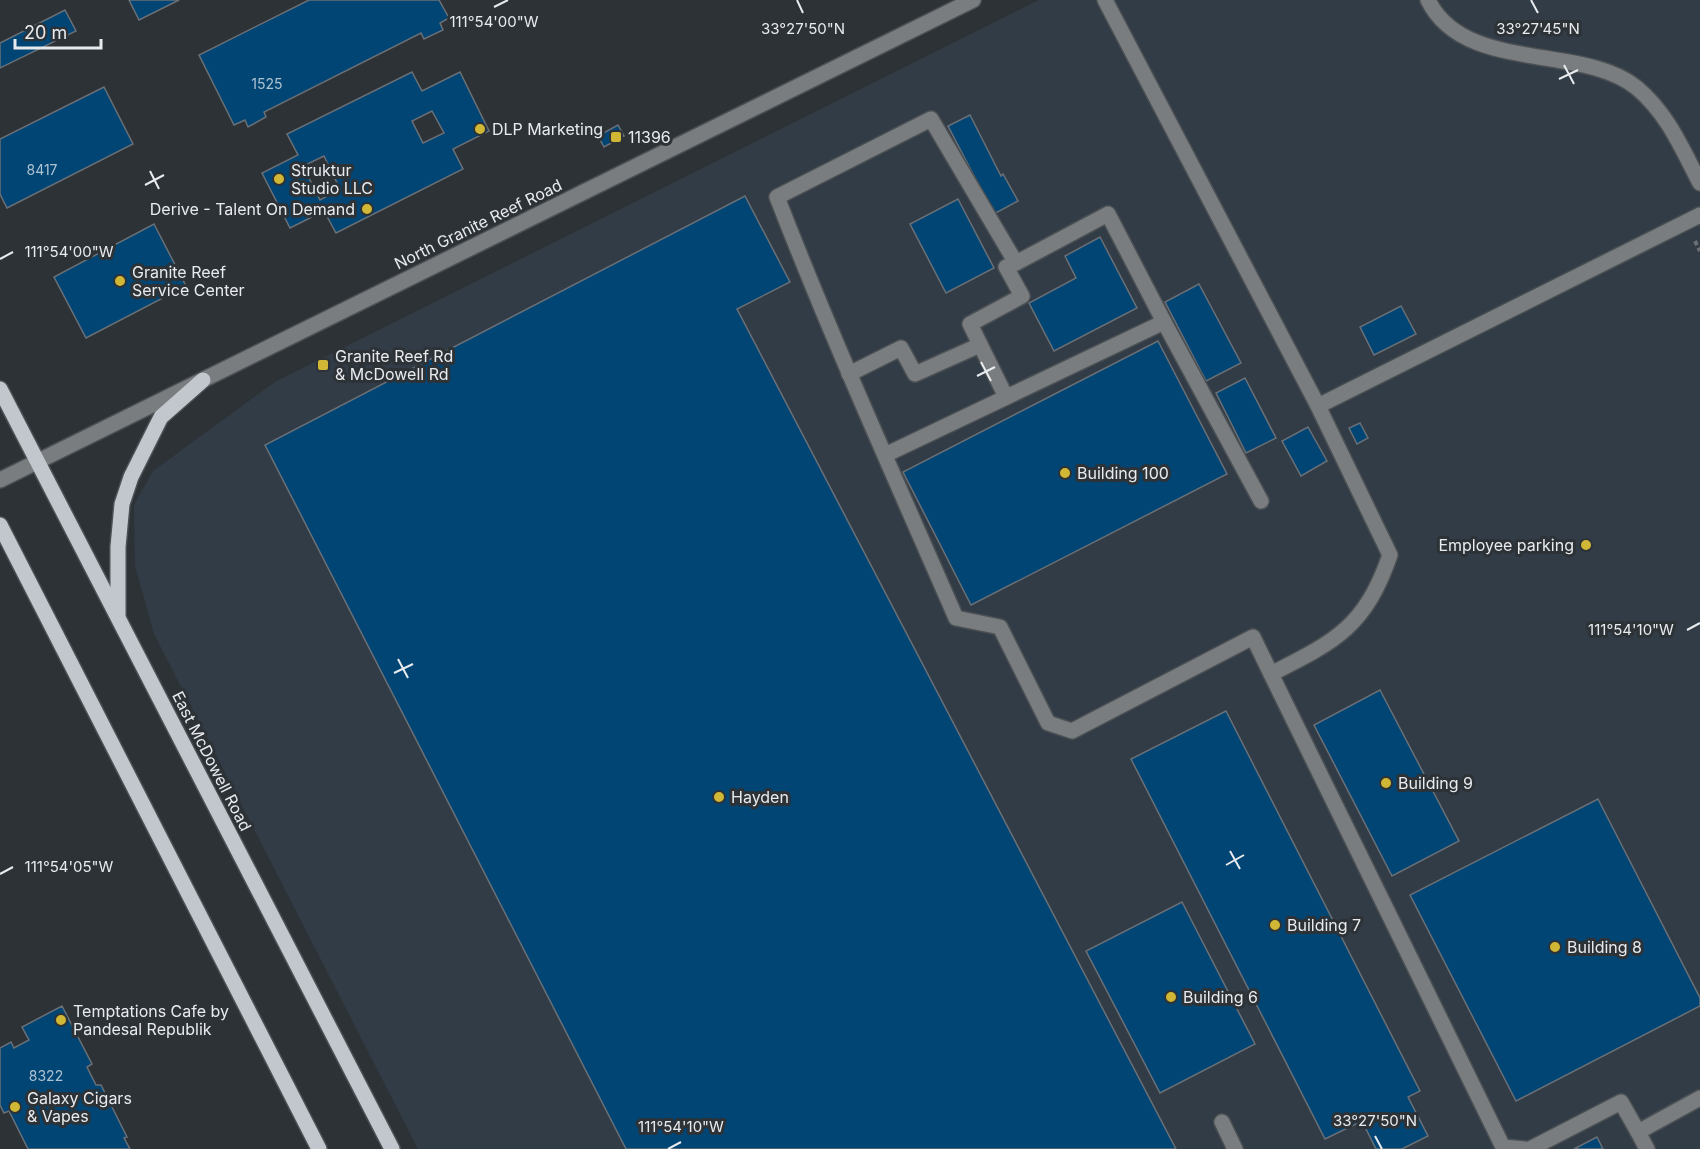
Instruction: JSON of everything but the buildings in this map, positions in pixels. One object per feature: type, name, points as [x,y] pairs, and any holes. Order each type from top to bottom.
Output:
[{"type":"main road","points":[[118,618],[118,547],[122,504],[131,477],[160,417],[202,380]]},
{"type":"main road","name":"East McDowell Road","points":[[0,389],[392,1149]]},
{"type":"main road","points":[[0,525],[319,1149]]},
{"type":"street","name":"North Granite Reef Road","points":[[0,480],[973,0]]},
{"type":"street","points":[[1105,0],[1318,406],[1390,555],[1379,588],[1356,621],[1321,648],[1271,674]]},
{"type":"street","points":[[1428,0],[1433,11],[1464,37],[1512,53],[1603,70],[1636,87],[1664,115],[1700,183]]},
{"type":"street","points":[[1016,263],[931,119],[777,197],[849,374],[956,618],[1000,627],[1048,723],[1072,731],[1253,637],[1501,1148],[1528,1149],[1621,1102],[1647,1149]]},
{"type":"street","points":[[1006,398],[970,324],[1022,296],[1006,267],[1108,214],[1261,501]]},
{"type":"street","points":[[1318,406],[1700,215]]},
{"type":"street","points":[[885,455],[1164,322]]},
{"type":"street","points":[[849,374],[901,348],[915,374],[980,345]]},
{"type":"street","points":[[1638,1132],[1700,1098]]},
{"type":"street","points":[[1222,1122],[1235,1149]]},
{"type":"shaded area","points":[[1039,0],[1700,0],[1700,1149],[418,1149],[154,634],[135,566],[134,505],[153,471],[275,382]]},
{"type":"place","name":"DLP Marketing","points":[[480,129]]},
{"type":"place","name":"11396","points":[[616,137]]},
{"type":"place","name":"Struktur Studio LLC","points":[[279,179]]},
{"type":"place","name":"Derive - Talent On Demand","points":[[367,209]]},
{"type":"place","name":"Granite Reef Service Center","points":[[120,281]]},
{"type":"place","name":"Granite Reef Rd & McDowell Rd","points":[[323,365]]},
{"type":"place","name":"Building 100","points":[[1065,473]]},
{"type":"place","name":"Employee parking","points":[[1586,545]]},
{"type":"place","name":"Building 9","points":[[1386,783]]},
{"type":"place","name":"Hayden","points":[[719,797]]},
{"type":"place","name":"Building 7","points":[[1275,925]]},
{"type":"place","name":"Building 8","points":[[1555,947]]},
{"type":"place","name":"Building 6","points":[[1171,997]]},
{"type":"place","name":"Temptations Cafe by Pandesal Republik","points":[[61,1020]]},
{"type":"place","name":"Galaxy Cigars & Vapes","points":[[15,1107]]}]
